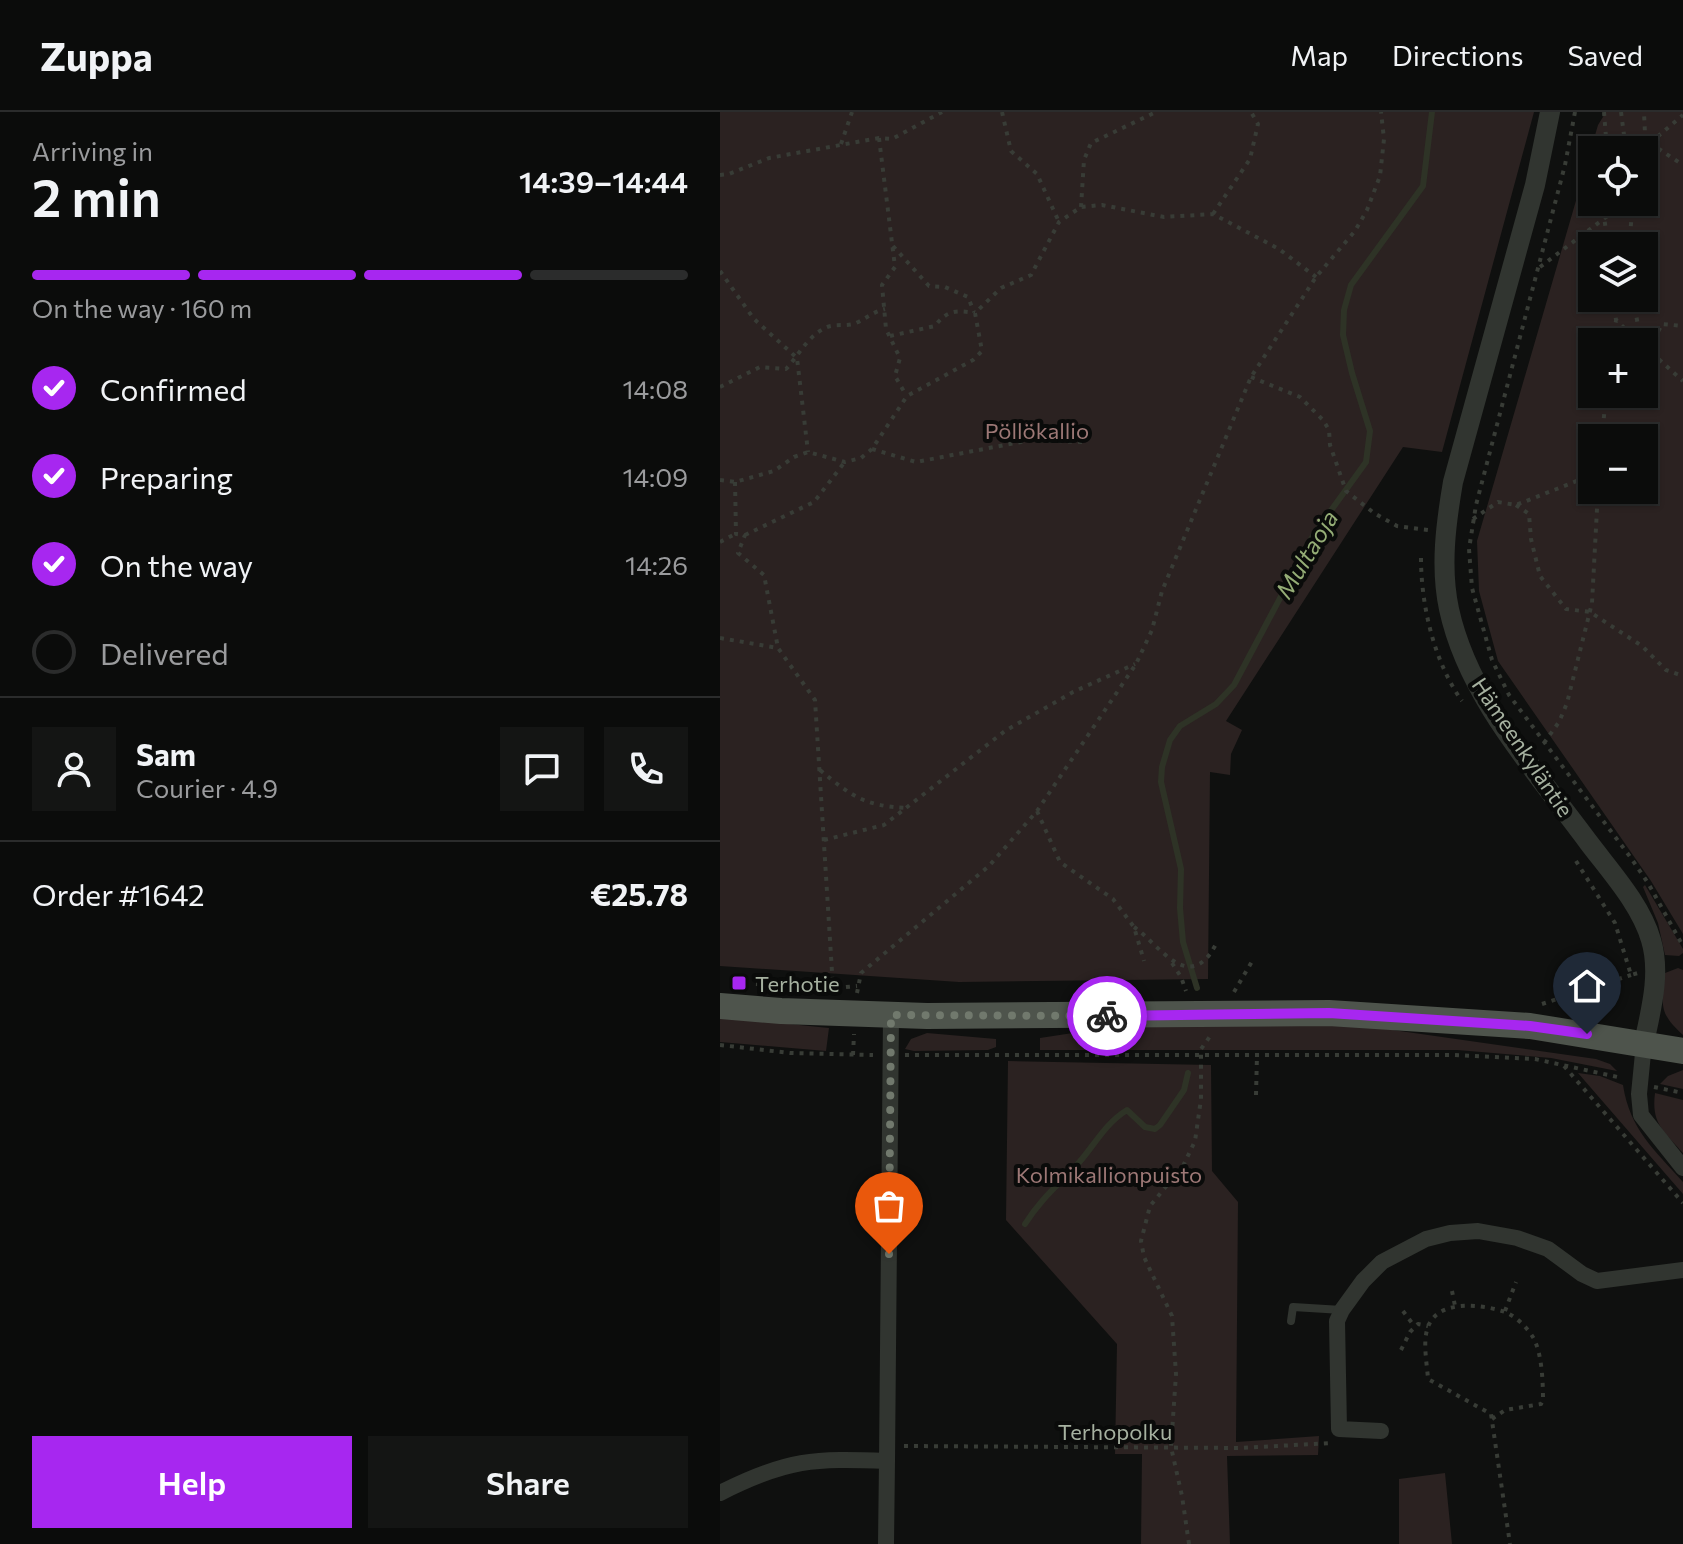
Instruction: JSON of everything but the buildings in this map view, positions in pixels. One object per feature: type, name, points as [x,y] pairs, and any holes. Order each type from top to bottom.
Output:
[{"type":"main road","points":[[720,1006],[891,1015],[1329,1013],[1530,1026],[1683,1051]]},
{"type":"street","name":"Hämeenkyläntie","points":[[1550,112],[1535,185],[1453,482],[1446,532],[1445,586],[1449,611],[1480,690],[1635,907],[1651,939],[1656,967],[1644,1043],[1639,1094],[1641,1115],[1683,1168]]},
{"type":"street","points":[[886,1544],[891,1015]]},
{"type":"street","points":[[1381,1431],[1332,1430],[1337,1321],[1363,1281],[1382,1262],[1426,1239],[1478,1231],[1529,1241],[1548,1249],[1597,1281],[1683,1270]]},
{"type":"street","points":[[720,1493],[775,1468],[805,1461],[887,1461]]},
{"type":"lane","points":[[1291,1321],[1293,1307],[1342,1310]]},
{"type":"path","points":[[841,144],[852,112]]},
{"type":"path","points":[[720,175],[769,158],[879,138],[892,139],[942,112]]},
{"type":"path","points":[[1002,112],[1011,151],[1037,174],[1059,222]]},
{"type":"path","points":[[1081,207],[1084,160],[1091,143],[1156,112]]},
{"type":"path","points":[[1213,214],[1250,159],[1258,124],[1251,112]]},
{"type":"path","points":[[853,1055],[857,986],[861,973],[989,866],[1037,811],[1136,664],[1152,630],[1162,591],[1251,377],[1316,277],[1355,231],[1371,199],[1380,176],[1384,139],[1381,112]]},
{"type":"path","points":[[1575,112],[1565,165],[1473,519],[1469,549],[1472,588],[1483,634],[1509,695],[1639,871],[1683,946]]},
{"type":"path","points":[[1604,112],[1606,136]]},
{"type":"path","points":[[1621,112],[1624,136]]},
{"type":"path","points":[[1644,112],[1645,136]]},
{"type":"path","points":[[1658,136],[1683,115]]},
{"type":"path","points":[[879,138],[895,267],[882,285],[886,329],[900,358],[895,376],[907,396]]},
{"type":"path","points":[[1658,148],[1683,165]]},
{"type":"path","points":[[975,313],[1001,288],[1031,275],[1059,222],[1081,207],[1102,205],[1164,217],[1213,214],[1279,249],[1316,277]]},
{"type":"path","points":[[1538,268],[1604,216]]},
{"type":"path","points":[[1604,216],[1606,232]]},
{"type":"path","points":[[720,479],[735,482],[774,471],[794,457],[808,452],[845,462],[861,458],[872,449],[907,396],[973,360],[982,351],[975,313],[968,297],[945,287],[929,286],[891,244]]},
{"type":"path","points":[[720,271],[754,319],[797,358],[808,452]]},
{"type":"path","points":[[720,387],[760,367],[786,369],[805,343],[827,326],[855,324],[869,314],[885,309]]},
{"type":"path","points":[[890,336],[935,326],[943,315],[956,310],[975,313]]},
{"type":"path","points":[[1614,328],[1615,312]]},
{"type":"path","points":[[1616,320],[1625,328]]},
{"type":"path","points":[[1658,328],[1662,324],[1683,326]]},
{"type":"path","points":[[1658,358],[1683,381]]},
{"type":"path","points":[[1251,377],[1300,397],[1323,420],[1329,430],[1330,445],[1346,491],[1397,526],[1446,532]]},
{"type":"path","points":[[872,449],[916,462],[1031,440],[1083,442]]},
{"type":"path","points":[[720,542],[736,534],[745,535],[814,502],[845,462]]},
{"type":"path","points":[[1516,505],[1578,481]]},
{"type":"path","points":[[735,482],[736,534]]},
{"type":"path","points":[[1473,519],[1498,502],[1516,505],[1529,514],[1540,576],[1566,609],[1590,612],[1642,646],[1666,670],[1683,676]]},
{"type":"path","points":[[1544,743],[1559,722],[1567,703],[1590,612],[1597,504]]},
{"type":"path","points":[[745,535],[738,553],[764,575],[778,648],[815,700],[833,988]]},
{"type":"path","points":[[720,638],[778,648]]},
{"type":"path","points":[[824,840],[884,825],[1005,731],[1073,692],[1136,664]]},
{"type":"path","points":[[820,770],[848,793],[877,806],[907,808]]},
{"type":"path","points":[[1037,811],[1060,862],[1113,899],[1134,927],[1171,961],[1197,1014]]},
{"type":"path","points":[[1134,927],[1144,961]]},
{"type":"path","points":[[1171,961],[1192,966],[1211,954],[1216,944]]},
{"type":"path","points":[[1542,1004],[1631,975]]},
{"type":"path","points":[[755,984],[833,988],[857,986]]},
{"type":"path","points":[[720,1045],[790,1053],[853,1055],[1454,1055],[1535,1059],[1563,1064],[1683,1203]]},
{"type":"path","points":[[1256,1095],[1257,1055]]},
{"type":"path","points":[[1189,1544],[1171,1447],[1176,1374],[1172,1316],[1148,1265],[1141,1241],[1150,1206],[1183,1166],[1195,1141],[1201,1099],[1200,1056]]},
{"type":"path","points":[[1505,1311],[1516,1282]]},
{"type":"path","points":[[1452,1291],[1455,1306]]},
{"type":"path","points":[[1492,1419],[1505,1410],[1541,1404],[1535,1340],[1524,1326],[1505,1311],[1455,1306],[1433,1316],[1428,1326],[1428,1379],[1491,1414],[1510,1544]]},
{"type":"path","points":[[1403,1311],[1415,1327]]},
{"type":"path","points":[[1401,1350],[1418,1324],[1428,1326]]},
{"type":"path","points":[[1332,1430],[1340,1443],[1325,1443],[1332,1430]]},
{"type":"path","name":"Terhopolku","points":[[887,1436],[901,1436],[901,1446],[1241,1448],[1325,1443]]},
{"type":"green space","name":"Pöllökallio","points":[[720,112],[1534,112],[1442,452],[1403,447],[1226,721],[1242,730],[1231,754],[1230,775],[1210,772],[1208,979],[959,982],[720,966]]},
{"type":"green space","points":[[1606,112],[1683,112],[1683,934],[1651,881],[1498,661],[1479,591],[1477,541],[1578,194],[1578,216],[1658,216],[1658,136],[1595,136]]},
{"type":"green space","points":[[1645,885],[1683,949],[1679,956],[1665,955],[1658,923],[1643,887]]},
{"type":"green space","points":[[1678,968],[1683,970],[1683,1035],[1669,1020],[1663,1001],[1665,973]]},
{"type":"green space","points":[[720,1017],[829,1028],[826,1051],[720,1042]]},
{"type":"green space","points":[[1112,1027],[1372,1027],[1596,1059],[1610,1064],[1617,1071],[1551,1058],[1457,1050],[1040,1050],[1040,1038]]},
{"type":"green space","points":[[927,1033],[996,1039],[996,1047],[988,1050],[905,1049],[911,1039]]},
{"type":"green space","name":"Kolmikallionpuisto","points":[[1008,1061],[1211,1065],[1212,1171],[1238,1202],[1236,1442],[1319,1436],[1318,1455],[1227,1456],[1230,1544],[1141,1544],[1142,1454],[1115,1454],[1117,1344],[1006,1220]]},
{"type":"green space","points":[[1683,1070],[1683,1089],[1660,1084],[1668,1076]]},
{"type":"green space","points":[[1578,1073],[1600,1076],[1623,1085],[1637,1127],[1683,1182],[1683,1194]]},
{"type":"green space","points":[[1655,1093],[1683,1100],[1683,1153],[1657,1120]]},
{"type":"green space","points":[[1445,1473],[1452,1544],[1399,1544],[1399,1479]]},
{"type":"waterway","name":"Multaoja","points":[[1197,988],[1183,942],[1181,869],[1161,782],[1162,767],[1170,740],[1180,726],[1216,704],[1234,685],[1314,534],[1366,462],[1370,431],[1343,335],[1344,310],[1351,285],[1423,186],[1432,112]]},
{"type":"waterway","name":"Multaoja","points":[[1025,1224],[1105,1129],[1127,1110],[1145,1127],[1155,1129],[1160,1125],[1184,1090],[1188,1073]]},
{"type":"way so far","points":[[889,1254],[891,1015],[1107,1016]]},
{"type":"place","name":"Terhotie","points":[[739,983]]},
{"type":"route","points":[[1107,1016],[1329,1013],[1530,1026],[1587,1034]]}]
